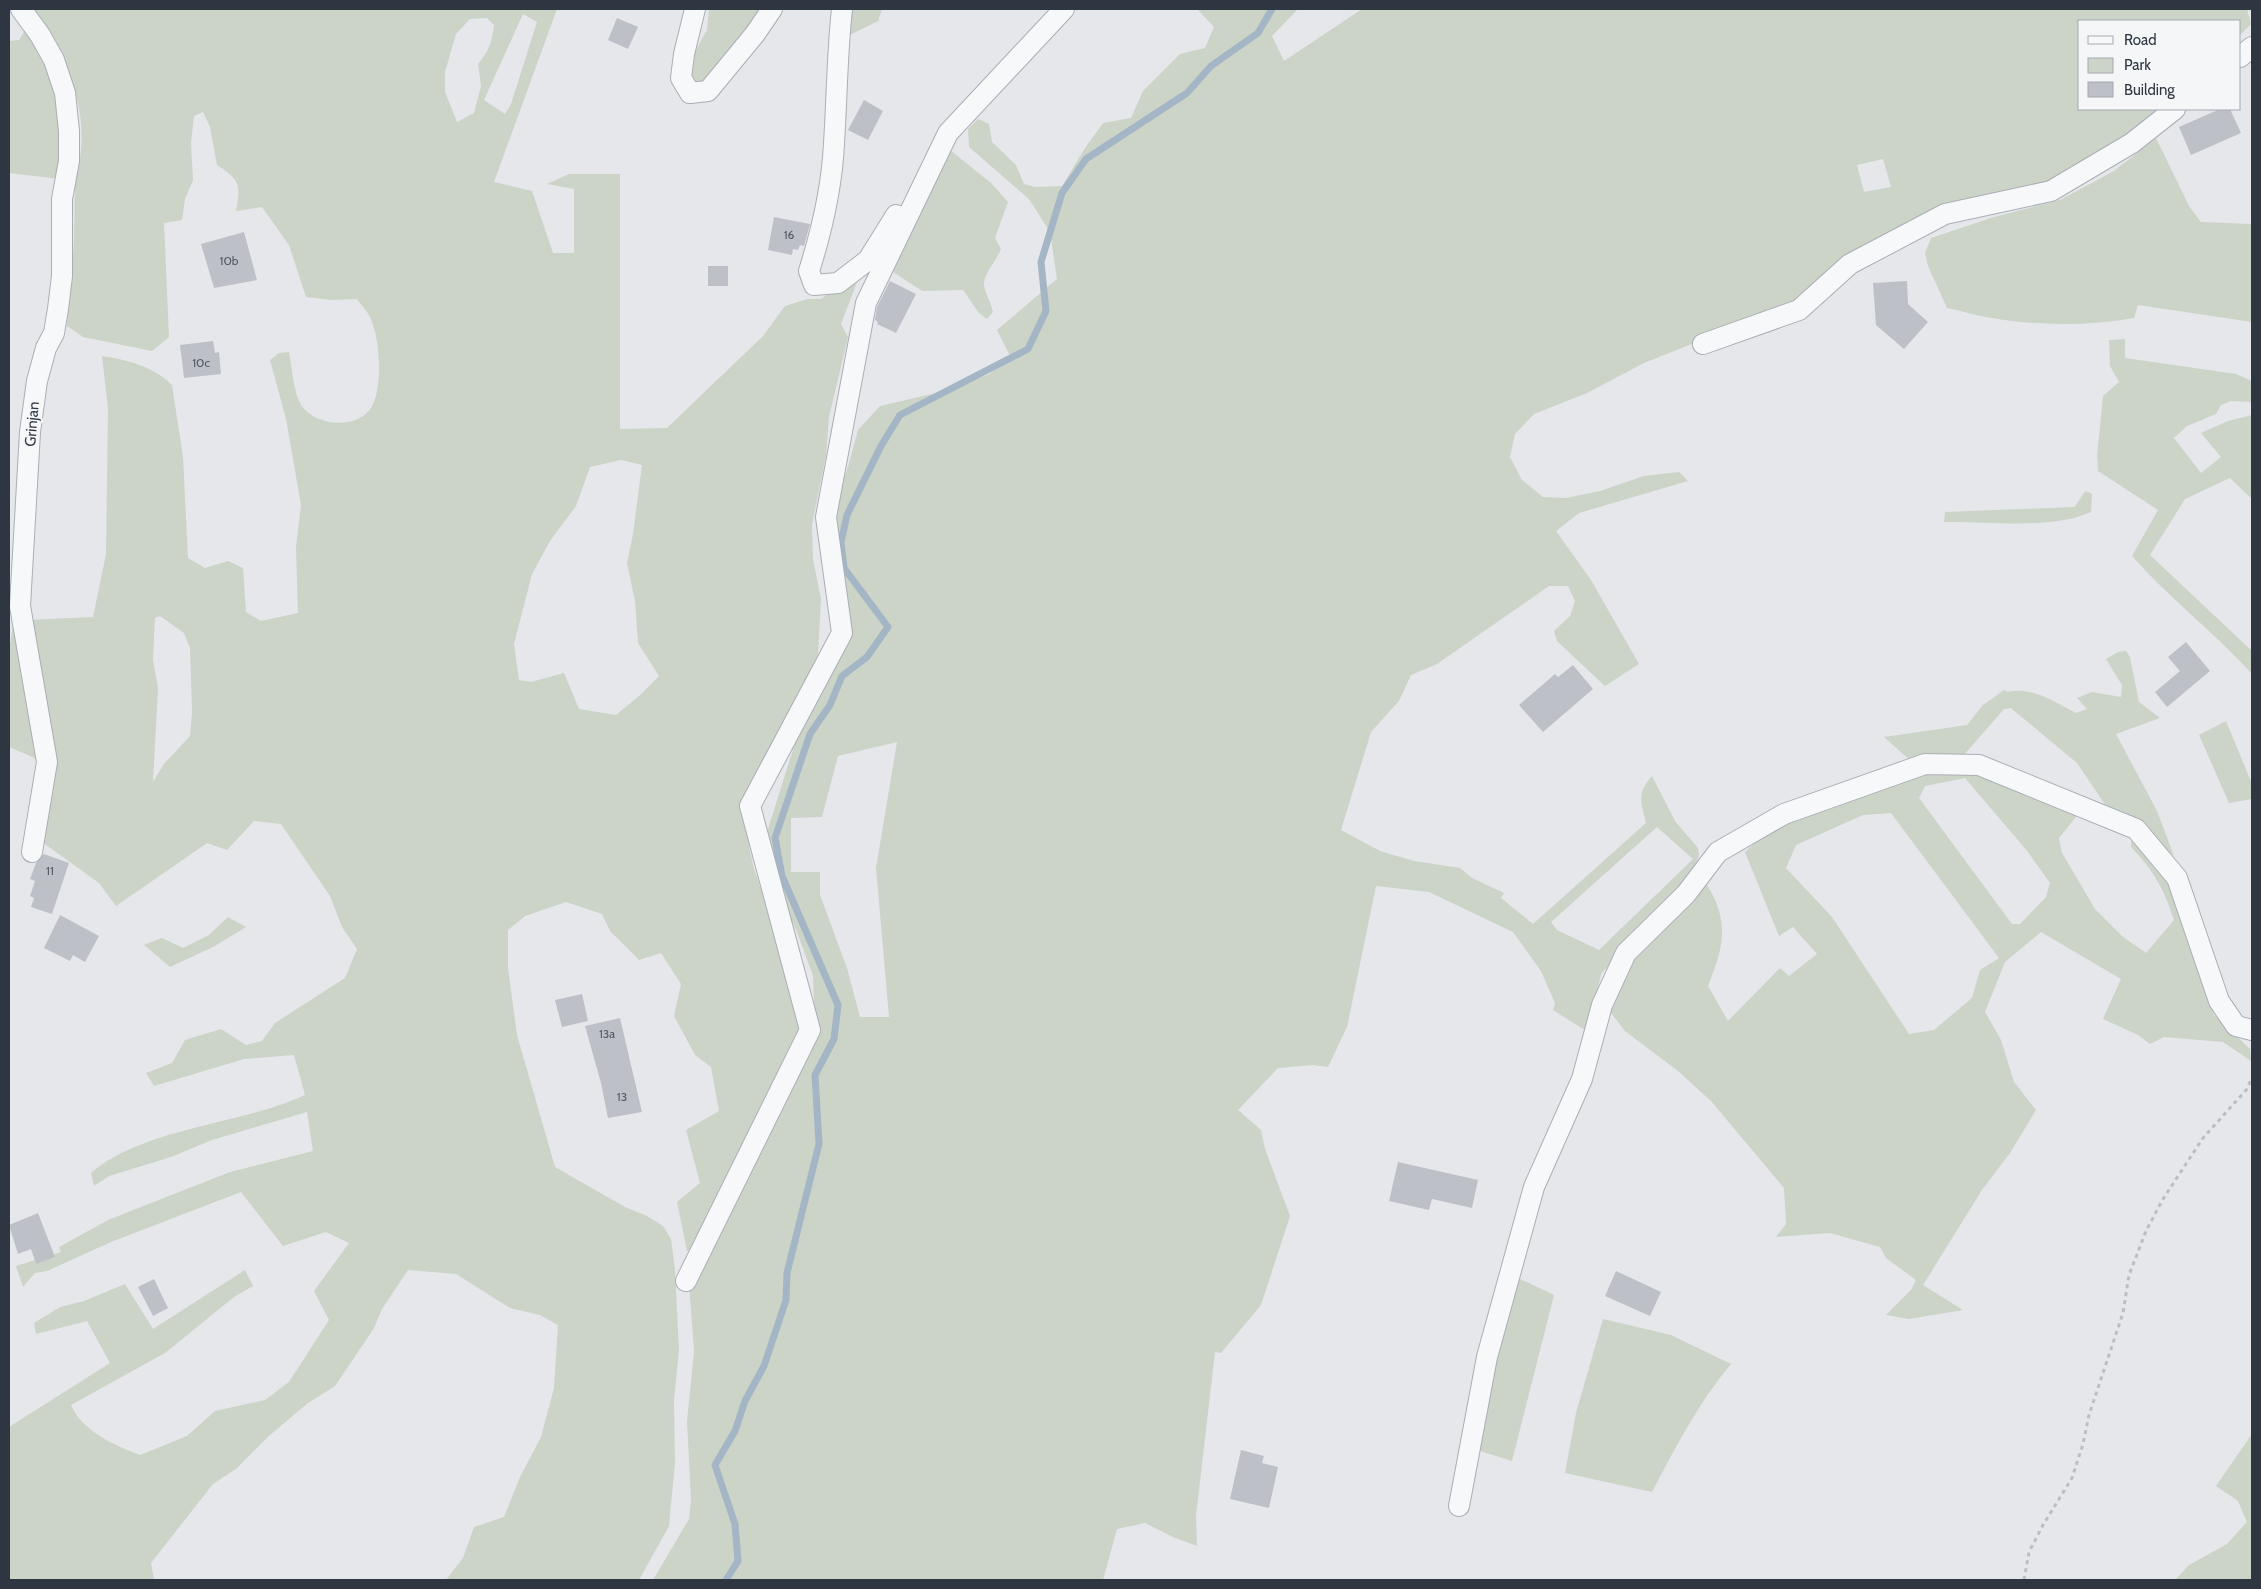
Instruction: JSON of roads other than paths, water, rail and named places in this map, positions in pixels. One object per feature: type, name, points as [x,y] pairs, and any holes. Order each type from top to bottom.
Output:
[{"type":"street","name":"Grinjan","points":[[21,9],[40,35],[54,60],[65,93],[69,131],[69,161],[62,199],[62,276],[54,333],[46,348],[37,381],[30,432],[20,606],[47,762],[32,852]]},
{"type":"street","points":[[695,9],[684,54],[681,78],[690,93],[708,91],[755,34],[772,9]]},
{"type":"street","points":[[842,9],[836,67],[834,144],[820,235],[809,271],[814,285],[838,283],[868,260],[894,220],[926,161],[948,132],[1064,9]]},
{"type":"street","points":[[2241,56],[2252,47]]},
{"type":"street","points":[[1703,344],[1799,310],[1850,264],[1945,214],[2051,191],[2132,143],[2174,110]]},
{"type":"street","points":[[686,1281],[810,1030],[750,806],[842,632],[826,517],[866,303],[948,132]]},
{"type":"street","points":[[1459,1506],[1487,1357],[1534,1187],[1582,1079],[1602,1005],[1626,953],[1686,894],[1718,852],[1784,814],[1925,764],[1979,765],[2136,829],[2177,878],[2219,1001],[2236,1026],[2252,1030]]},
{"type":"waterway","points":[[726,1580],[738,1561],[735,1524],[715,1465],[735,1431],[745,1401],[764,1366],[786,1300],[787,1273],[819,1144],[815,1075],[834,1039],[838,1005],[782,876],[775,838],[810,734],[830,705],[842,676],[867,657],[888,627],[844,568],[841,542],[847,515],[881,446],[900,415],[1028,349],[1046,311],[1041,262],[1062,193],[1086,159],[1187,93],[1211,66],[1258,33],[1272,9]]}]
